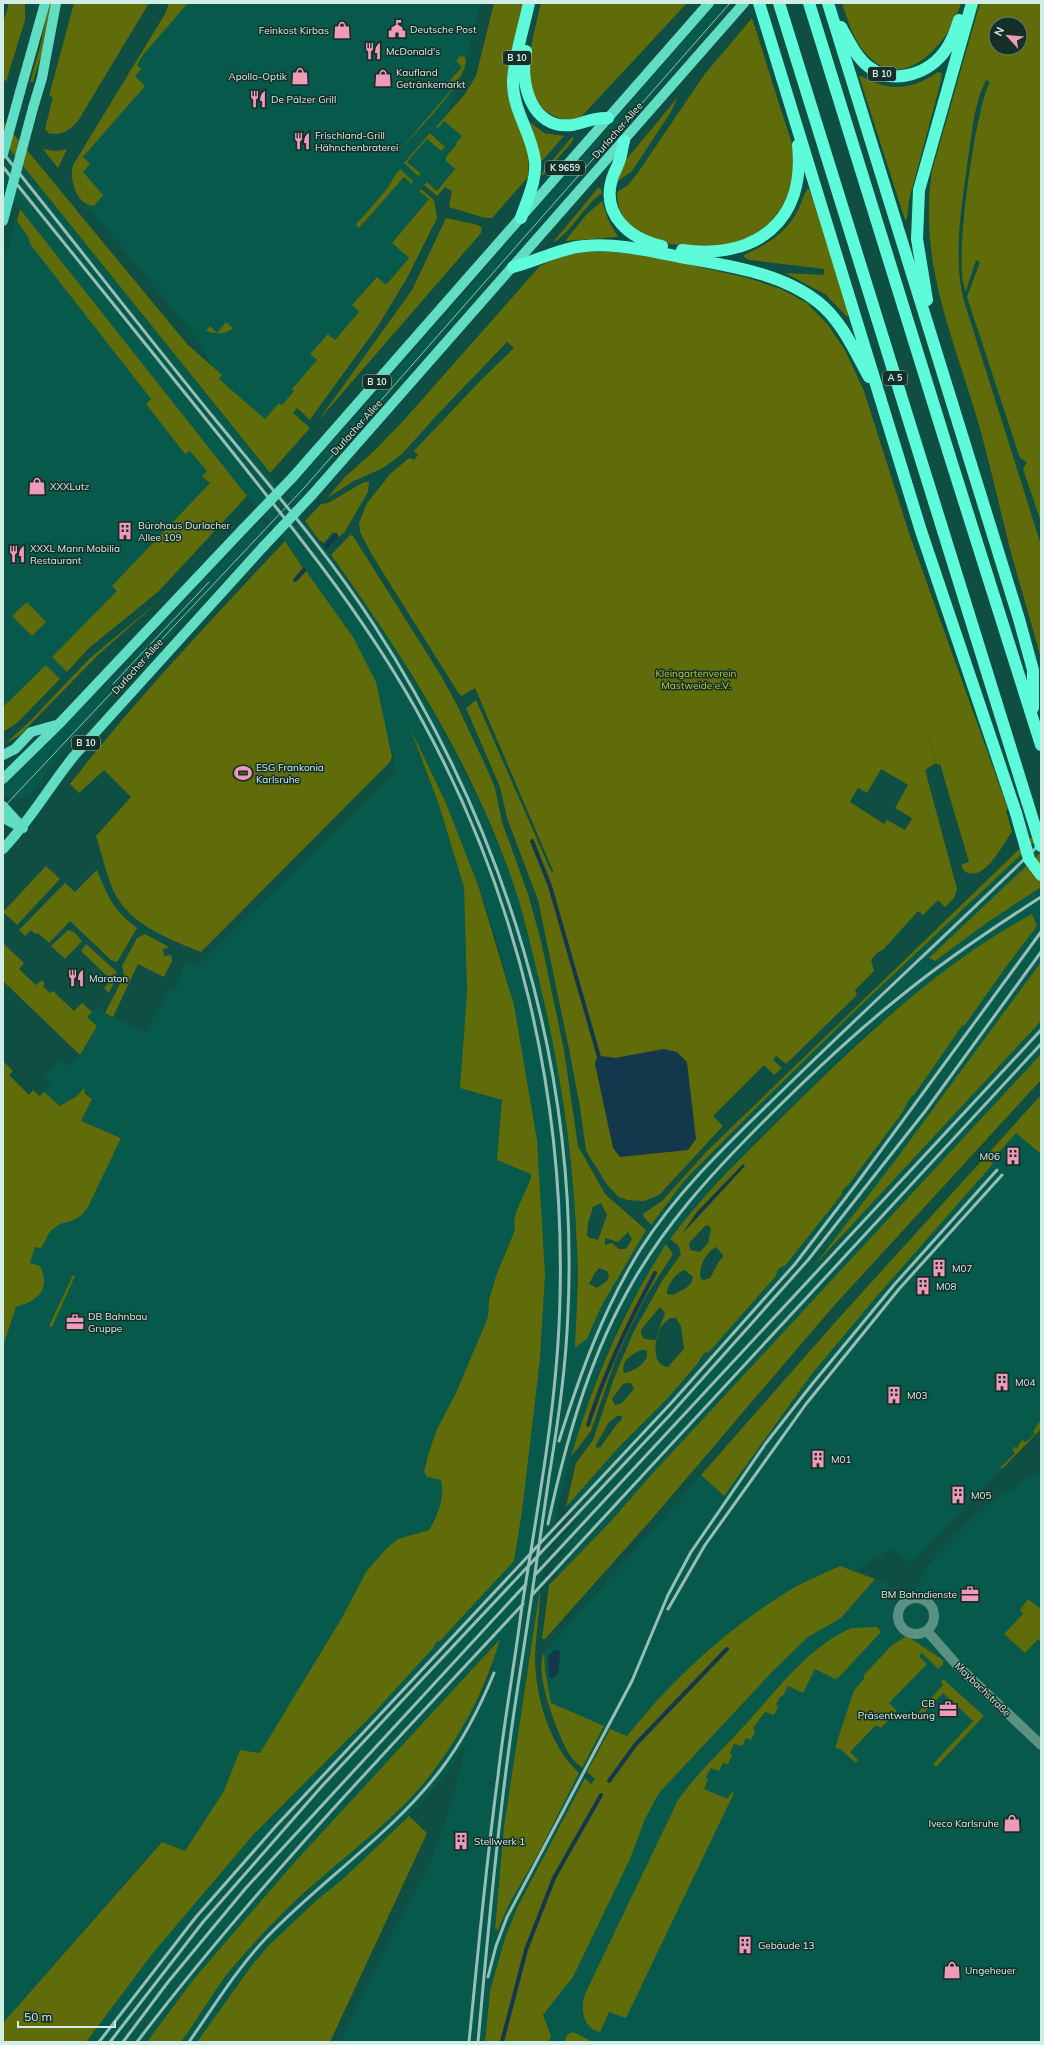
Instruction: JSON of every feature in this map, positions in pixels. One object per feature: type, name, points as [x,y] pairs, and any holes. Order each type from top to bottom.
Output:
[{"type":"highway","name":"B 10","points":[[521,218],[534,175],[535,162],[530,140],[519,114],[513,81],[529,3]]},
{"type":"highway","points":[[536,3],[523,70],[526,90],[535,109],[547,120],[562,124],[571,125],[596,118],[608,118]]},
{"type":"highway","points":[[759,3],[882,399],[921,531],[1016,813],[1029,858],[1041,875]]},
{"type":"highway","name":"A 5","points":[[779,3],[1041,846]]},
{"type":"highway","points":[[809,3],[1041,745]]},
{"type":"highway","name":"B 10","points":[[828,5],[853,49],[868,66],[887,76],[900,76],[922,71],[940,56],[953,37],[964,3]]},
{"type":"highway","points":[[934,340],[919,259],[917,233],[918,205],[925,168],[972,3]]},
{"type":"highway","points":[[828,5],[934,340],[1033,670],[1034,721]]},
{"type":"highway","points":[[624,141],[620,160],[612,179],[610,190],[611,203],[620,223],[636,238],[650,243],[699,252],[720,251],[740,247],[754,241],[770,231],[787,211],[793,200],[800,171],[796,120]]},
{"type":"highway","points":[[513,267],[572,248],[605,245],[632,248],[736,268],[770,277],[806,294],[819,303],[830,314],[847,338],[882,399]]},
{"type":"main road","points":[[3,154],[45,3]]},
{"type":"main road","points":[[3,221],[42,78],[56,3]]},
{"type":"main road","name":"Durlacher Allee","points":[[3,779],[58,725],[293,477],[709,3]]},
{"type":"main road","name":"Durlacher Allee","points":[[3,849],[23,828],[50,786],[74,756],[312,495],[743,4]]},
{"type":"main road","points":[[3,755],[15,749],[31,732],[58,725]]},
{"type":"main road","points":[[3,806],[23,828]]},
{"type":"main road","points":[[3,818],[23,828]]},
{"type":"street","name":"Maybachstraße","points":[[927,1631],[957,1665],[1041,1745]]},
{"type":"shaded area","points":[[169,3],[480,3],[465,69],[444,120],[462,136],[456,143],[458,144],[447,162],[455,169],[437,191],[427,182],[419,191],[429,199],[392,243],[409,257],[386,285],[377,277],[352,305],[359,312],[335,340],[328,334],[310,354],[317,360],[292,388],[294,391],[282,405],[279,403],[265,419],[219,379],[195,336],[80,197],[71,180],[73,165],[165,14]]},
{"type":"shaded area","points":[[717,3],[734,3],[294,504],[286,494],[374,396]]},
{"type":"shaded area","points":[[3,141],[250,449],[377,619],[441,727],[485,813],[510,873],[525,920],[557,1062],[572,1171],[577,1252],[575,1348],[594,1324],[602,1305],[639,1240],[684,1181],[859,1007],[1041,836],[1041,852],[930,958],[935,961],[988,922],[1041,887],[1041,962],[897,1158],[816,1264],[1041,1021],[1041,1054],[651,1475],[611,1521],[560,1573],[552,1566],[565,1551],[557,1543],[580,1518],[567,1505],[618,1448],[667,1399],[698,1363],[704,1353],[709,1351],[776,1276],[777,1271],[781,1266],[785,1265],[842,1194],[842,1191],[849,1184],[902,1113],[910,1098],[914,1095],[962,1026],[966,1025],[1006,967],[1037,926],[981,945],[882,1021],[833,1065],[747,1150],[690,1212],[652,1266],[618,1327],[597,1377],[577,1438],[561,1494],[540,1589],[504,1827],[495,1929],[498,1929],[508,1906],[539,1852],[579,1773],[585,1778],[517,1908],[505,1938],[490,1991],[485,2042],[340,2042],[399,1919],[427,1871],[449,1811],[467,1740],[451,1769],[409,1816],[345,1877],[317,1900],[268,1946],[252,1965],[197,2042],[181,2042],[225,1978],[251,1946],[281,1915],[396,1810],[423,1783],[451,1745],[479,1697],[492,1668],[499,1640],[292,1865],[193,1980],[147,2042],[86,2042],[153,1953],[253,1835],[372,1715],[437,1641],[440,1641],[514,1561],[522,1512],[540,1359],[545,1274],[537,1140],[514,1005],[498,945],[478,885],[446,803],[412,734],[439,805],[464,887],[467,993],[460,1088],[502,1100],[497,1160],[531,1173],[531,1178],[514,1219],[515,1230],[496,1276],[489,1300],[488,1317],[456,1393],[437,1429],[424,1465],[441,1480],[444,1493],[442,1501],[429,1530],[398,1539],[366,1572],[343,1616],[260,1753],[240,1750],[224,1791],[185,1851],[161,1842],[3,2023],[3,1346],[30,1263],[29,1095],[33,1090],[40,1096],[51,1085],[44,1078],[62,1060],[69,1066],[80,1055],[97,1026],[87,1017],[98,1006],[105,1013],[146,1033],[169,988],[175,990],[186,962],[197,966],[396,772],[392,749],[353,637],[285,541],[247,496],[159,591],[89,648],[17,723],[3,732],[3,264],[20,209],[3,188]]},
{"type":"shaded area","points":[[260,521],[270,531],[70,742],[32,793],[19,800],[4,795],[4,787],[111,679]]},
{"type":"shaded area","points":[[1041,1095],[1041,1429],[910,1563],[892,1548],[854,1572],[840,1566],[793,1588],[710,1648],[645,1713],[627,1736],[610,1729],[587,1772],[582,1768],[604,1727],[551,1703],[545,1670],[544,1653],[839,1318]]},
{"type":"shaded area","points":[[1041,1470],[1041,2042],[549,2042],[551,2036],[543,2015],[573,1977],[630,1859],[645,1819],[659,1793],[774,1670],[808,1637],[841,1618],[875,1579],[885,1581],[899,1597],[916,1589],[928,1565],[970,1520],[987,1505]]},
{"type":"green space","points":[[9,3],[25,3],[25,20],[6,82],[3,78],[3,24]]},
{"type":"green space","points":[[48,3],[52,3],[42,53],[33,82],[30,82],[41,43]]},
{"type":"green space","points":[[74,3],[149,3],[78,121],[64,132],[53,134],[48,133],[45,129],[53,97],[49,96]]},
{"type":"green space","points":[[169,3],[188,3],[143,55],[137,65],[141,69],[135,76],[145,86],[83,157],[90,164],[83,172],[103,195],[94,206],[88,205],[78,196],[75,190],[72,177],[73,165],[165,14]]},
{"type":"green space","points":[[494,3],[525,3],[510,73],[529,158],[528,177],[492,218],[485,218],[449,207],[452,191],[445,187],[437,196],[424,185],[427,182],[437,191],[455,169],[446,161],[446,157],[462,136],[444,121],[438,128],[436,127],[465,94],[476,76]]},
{"type":"green space","points":[[541,3],[687,3],[582,116],[578,118],[566,119],[557,118],[550,114],[539,104],[532,92],[529,78],[529,62],[534,31]]},
{"type":"green space","points":[[842,3],[961,3],[956,18],[937,47],[924,58],[911,66],[896,69],[882,66],[867,55],[862,49],[852,30]]},
{"type":"green space","points":[[980,3],[1041,3],[1041,522],[1023,469],[1027,462],[1020,458],[967,297],[980,262],[976,260],[966,291],[962,277],[964,222],[968,187],[978,121],[984,97],[990,82],[986,80],[976,108],[972,129],[961,211],[959,263],[963,298],[1041,545],[1041,659],[1009,545],[979,425],[949,331],[941,300],[934,269],[930,238],[929,205],[932,171]]},
{"type":"green space","points":[[752,18],[794,154],[790,188],[784,203],[775,216],[764,227],[751,236],[736,242],[718,246],[683,245],[658,241],[642,235],[629,225],[624,218],[619,205],[617,192],[627,186],[637,174],[704,75]]},
{"type":"green space","points":[[460,56],[465,57],[466,62],[462,74],[455,86],[435,112],[393,158],[451,90],[446,85],[462,67],[456,61]]},
{"type":"green space","points":[[938,72],[942,73],[940,85],[909,200],[907,219],[905,220],[859,76],[884,86],[900,87],[916,84]]},
{"type":"green space","points":[[678,97],[671,112],[632,171],[617,182],[625,161]]},
{"type":"green space","points":[[3,121],[187,344],[222,375],[219,379],[265,419],[279,403],[282,405],[294,391],[292,389],[317,360],[310,354],[328,334],[335,340],[359,312],[352,305],[377,277],[386,285],[409,258],[392,243],[429,199],[419,191],[421,189],[434,200],[437,218],[407,278],[378,326],[310,420],[297,408],[293,413],[310,428],[270,473],[3,141]]},
{"type":"green space","points":[[530,122],[544,133],[564,136],[541,162]]},
{"type":"green space","points":[[430,133],[445,147],[441,151],[427,139],[407,162],[421,174],[418,176],[404,163]]},
{"type":"green space","points":[[572,137],[574,138],[571,143],[543,175],[541,174]]},
{"type":"green space","points":[[43,149],[56,151],[67,149],[58,168]]},
{"type":"green space","points":[[400,169],[413,181],[412,184],[404,177],[359,228],[356,225],[357,223],[386,190]]},
{"type":"green space","points":[[598,188],[601,189],[602,193],[590,204],[564,234],[553,242]]},
{"type":"green space","points":[[807,189],[809,189],[811,194],[849,314],[847,317],[825,294],[785,273],[824,275],[824,269],[749,260],[744,257],[744,255],[767,243],[787,227],[797,212]]},
{"type":"green space","points":[[602,201],[608,219],[618,237],[565,241],[587,214]]},
{"type":"green space","points":[[20,209],[247,496],[159,591],[89,648],[67,672],[52,657],[117,591],[112,586],[210,483],[202,476],[207,471],[190,451],[185,454],[146,404],[151,399],[30,244],[28,237],[17,221]]},
{"type":"green space","points":[[446,218],[478,225],[482,228],[481,233],[318,421],[412,290]]},
{"type":"green space","name":"Kleingartenverein Mastweide e.V.","points":[[582,252],[611,252],[647,255],[748,278],[781,289],[807,303],[828,325],[845,350],[864,391],[910,536],[1008,809],[1006,811],[1012,832],[986,868],[972,874],[964,871],[961,865],[969,862],[940,764],[937,765],[923,720],[936,763],[925,770],[957,889],[954,898],[945,907],[938,900],[923,915],[918,911],[884,949],[877,953],[871,960],[874,971],[855,990],[857,995],[786,1064],[776,1056],[773,1060],[782,1068],[774,1075],[764,1065],[713,1116],[723,1126],[659,1195],[644,1201],[627,1200],[619,1197],[608,1186],[586,1150],[580,1107],[568,1044],[538,900],[507,818],[500,787],[466,708],[476,700],[551,871],[554,873],[475,688],[462,696],[459,694],[372,555],[360,532],[359,523],[367,503],[391,473],[409,458],[414,460],[418,455],[414,451],[480,381],[514,348],[507,342],[402,454],[383,468],[354,481],[327,498],[345,477],[374,451],[404,420],[540,266],[557,258]],"holes":[[[881,769],[908,785],[895,808],[912,818],[905,830],[887,820],[884,824],[850,802],[858,788],[867,793]]]},
{"type":"green space","points":[[226,322],[233,328],[224,333],[217,333]]},
{"type":"green space","points":[[210,326],[217,333],[206,331]]},
{"type":"green space","points":[[364,482],[369,482],[368,492],[344,533],[339,537],[333,532],[324,543],[319,540],[305,521],[321,504],[328,503]]},
{"type":"green space","points":[[350,535],[353,536],[440,674],[456,703],[487,769],[495,788],[502,822],[528,894],[541,941],[564,1050],[578,1146],[605,1194],[646,1230],[602,1305],[587,1339],[575,1348],[578,1262],[573,1181],[565,1112],[546,1010],[526,925],[518,899],[493,831],[475,789],[454,748],[408,669],[331,555]],"holes":[[[601,1203],[607,1215],[598,1240],[590,1238],[587,1235],[588,1223],[593,1207]],[[628,1232],[632,1239],[626,1249],[619,1249],[612,1243],[605,1245],[605,1238],[618,1242]],[[599,1268],[607,1271],[609,1277],[607,1281],[597,1288],[589,1284]]]},
{"type":"green space","name":"ESG Frankonia Karlsruhe","points":[[285,541],[303,568],[294,579],[297,581],[306,571],[353,637],[376,682],[392,757],[389,763],[201,952],[176,942],[140,922],[121,904],[114,892],[96,836],[131,797],[104,770],[79,793],[70,784],[121,721],[202,630]]},
{"type":"green space","points":[[160,600],[97,656],[20,735],[5,744],[29,722],[89,659]]},
{"type":"green space","points":[[27,602],[46,622],[32,636],[12,616]]},
{"type":"green space","points":[[46,665],[60,679],[17,723],[3,732],[3,707]]},
{"type":"green space","points":[[410,728],[446,803],[478,885],[514,1005],[537,1140],[545,1274],[540,1359],[522,1512],[514,1561],[440,1641],[437,1641],[434,1647],[372,1715],[253,1835],[153,1953],[86,2042],[3,2042],[3,2023],[162,1842],[185,1851],[224,1791],[240,1750],[260,1753],[343,1616],[366,1572],[385,1550],[398,1539],[429,1530],[440,1506],[442,1493],[441,1480],[427,1477],[424,1472],[428,1455],[437,1429],[456,1393],[488,1317],[489,1300],[496,1276],[515,1230],[514,1220],[531,1178],[531,1174],[497,1160],[502,1100],[460,1088],[467,993],[464,887],[439,805]]},
{"type":"green space","points":[[1041,828],[1041,836],[859,1007],[684,1181],[651,1225],[643,1216],[644,1213],[662,1201],[707,1151]]},
{"type":"green space","points":[[1041,852],[1041,887],[988,922],[935,961],[929,958]]},
{"type":"green space","points":[[46,866],[60,879],[17,925],[3,912]]},
{"type":"green space","points":[[97,870],[112,902],[122,915],[137,928],[117,962],[111,960],[70,921],[49,943],[38,933],[35,934],[31,930],[25,936],[19,930],[65,883],[75,892]]},
{"type":"green space","points":[[1032,914],[1037,926],[965,1025],[962,1026],[914,1095],[910,1098],[902,1113],[849,1184],[842,1191],[842,1194],[785,1266],[779,1269],[776,1276],[709,1352],[704,1353],[698,1363],[667,1399],[618,1448],[566,1507],[576,1463],[593,1440],[614,1378],[634,1331],[662,1281],[681,1254],[679,1246],[670,1239],[696,1206],[724,1176],[782,1117],[870,1033],[900,1006],[932,981],[997,934]],"holes":[[[706,1225],[709,1226],[711,1229],[708,1243],[700,1252],[690,1250],[689,1243]],[[716,1247],[723,1257],[710,1278],[704,1280],[701,1279],[700,1275],[703,1261]],[[685,1270],[693,1277],[691,1283],[686,1288],[673,1295],[667,1294],[670,1283],[678,1273]],[[660,1307],[665,1313],[658,1334],[664,1323],[670,1318],[676,1318],[681,1326],[684,1349],[668,1367],[662,1365],[656,1356],[657,1339],[644,1339],[641,1334],[641,1330]],[[641,1350],[646,1350],[647,1354],[641,1365],[632,1371],[624,1373],[623,1369],[625,1362]],[[631,1383],[634,1389],[622,1403],[615,1405],[612,1399],[623,1384]],[[617,1416],[622,1416],[622,1419],[601,1447],[596,1448],[596,1445],[609,1422]]]},
{"type":"green space","points":[[68,930],[74,932],[82,941],[65,959],[51,946]]},
{"type":"green space","points":[[145,934],[167,946],[168,948],[163,949],[164,956],[171,955],[172,961],[164,977],[138,964],[113,1017],[105,1013],[124,976],[122,966],[137,938]]},
{"type":"green space","points":[[3,943],[24,963],[19,969],[36,985],[42,980],[45,984],[43,986],[50,993],[53,991],[74,1011],[82,1003],[92,1012],[87,1017],[97,1026],[80,1055],[3,981]]},
{"type":"green space","points":[[86,944],[116,971],[117,977],[109,993],[104,988],[111,980],[81,951]]},
{"type":"green space","points":[[1041,962],[1041,1021],[813,1267],[897,1158]]},
{"type":"green space","points":[[1041,1054],[1041,1080],[831,1309],[651,1520],[545,1639],[542,1639],[549,1585],[611,1521],[651,1475]]},
{"type":"green space","points":[[3,1061],[13,1071],[9,1075],[29,1095],[33,1090],[40,1096],[44,1092],[60,1106],[77,1096],[84,1088],[85,1094],[92,1099],[81,1121],[121,1138],[88,1207],[74,1220],[53,1229],[41,1248],[35,1247],[30,1263],[40,1266],[43,1274],[43,1288],[36,1298],[16,1307],[3,1346]]},
{"type":"green space","points":[[1041,1095],[1041,1154],[1016,1133],[991,1161],[993,1164],[877,1296],[811,1375],[724,1496],[701,1475],[839,1318]]},
{"type":"green space","points":[[666,1244],[673,1254],[646,1296],[630,1328],[615,1361],[591,1431],[571,1457],[589,1401],[611,1347],[636,1295]]},
{"type":"green space","points":[[73,1275],[75,1276],[52,1327],[49,1326]]},
{"type":"green space","points":[[1041,1419],[1041,1429],[1002,1469],[1000,1468],[1015,1453],[1012,1450],[1014,1447],[1017,1448],[1022,1440],[1026,1442],[1035,1434],[1033,1432]]},
{"type":"green space","points":[[840,1566],[875,1579],[841,1618],[808,1637],[774,1670],[659,1793],[645,1819],[630,1859],[573,1977],[543,2015],[551,2036],[549,2042],[485,2042],[490,1991],[505,1938],[517,1908],[585,1778],[591,1784],[595,1779],[587,1772],[610,1729],[627,1736],[663,1694],[724,1637],[769,1603],[793,1588]]},
{"type":"green space","points":[[540,1589],[535,1656],[541,1703],[559,1749],[568,1762],[579,1773],[539,1852],[508,1906],[498,1930],[495,1929],[504,1827]]},
{"type":"green space","points":[[1028,1599],[1041,1609],[1041,1642],[1038,1639],[1025,1653],[1004,1634],[1023,1614],[1020,1610]]},
{"type":"green space","points":[[877,1627],[881,1632],[839,1677],[835,1679],[815,1669],[803,1693],[788,1686],[783,1696],[780,1697],[776,1704],[778,1707],[774,1715],[765,1712],[753,1728],[755,1731],[751,1740],[746,1738],[742,1746],[734,1744],[730,1753],[732,1756],[728,1764],[723,1763],[719,1771],[711,1768],[706,1777],[708,1780],[704,1789],[727,1799],[732,1792],[734,1793],[626,2018],[609,2012],[600,2032],[594,2030],[586,2022],[584,2017],[583,2005],[585,1994],[678,1800],[702,1770],[746,1724],[794,1670],[822,1645],[837,1635],[852,1628]]},
{"type":"green space","points":[[907,1636],[943,1660],[943,1664],[938,1669],[922,1653],[919,1656],[927,1664],[889,1703],[897,1711],[881,1728],[876,1725],[850,1752],[858,1760],[856,1763],[840,1749],[835,1748],[854,1690],[864,1679],[864,1675],[891,1646]]},
{"type":"green space","points":[[500,1639],[487,1678],[469,1715],[448,1750],[424,1783],[390,1818],[297,1899],[265,1931],[225,1977],[181,2042],[147,2042],[193,1980],[292,1865]]},
{"type":"green space","points":[[544,1653],[545,1670],[551,1703],[604,1726],[582,1768],[572,1758],[566,1748],[554,1721],[542,1675]]},
{"type":"green space","points":[[943,1679],[984,1716],[936,1767],[933,1764],[973,1721],[943,1693],[919,1718],[916,1715],[943,1685],[941,1682]]},
{"type":"green space","points":[[409,1816],[427,1833],[330,2042],[197,2042],[252,1965],[268,1946],[317,1900],[345,1877]]},
{"type":"green space","points":[[573,2032],[593,2042],[564,2042],[567,2035]]},
{"type":"water","points":[[664,1049],[677,1052],[687,1062],[696,1139],[688,1150],[620,1157],[613,1148],[595,1064],[596,1059],[602,1056],[615,1058]]},
{"type":"water","points":[[743,1164],[745,1166],[682,1234],[697,1212]]},
{"type":"water","points":[[555,1650],[560,1650],[559,1670],[556,1676],[552,1678],[549,1677],[548,1656]]},
{"type":"waterway","points":[[327,546],[336,535]]},
{"type":"waterway","points":[[295,580],[304,570]]},
{"type":"waterway","points":[[532,841],[550,886],[599,1057]]},
{"type":"waterway","points":[[588,1425],[618,1348],[655,1273]]},
{"type":"waterway","points":[[609,1781],[636,1744],[727,1649]]},
{"type":"waterway","points":[[502,2042],[526,1950],[554,1878],[601,1795]]},
{"type":"tram line","points":[[3,808],[304,488],[730,3]]},
{"type":"tram line","points":[[113,684],[209,582]]},
{"type":"railway","points":[[3,153],[183,380],[316,543],[374,625],[421,703],[462,785],[496,868],[525,954],[546,1041],[561,1131],[568,1221],[568,1312],[558,1415],[503,1794],[478,2042]]},
{"type":"railway","points":[[3,167],[303,542],[355,612],[379,649],[424,724],[457,791],[486,859],[510,930],[530,1002],[544,1074],[554,1148],[559,1222],[560,1297],[558,1337],[546,1456],[500,1756],[469,2042]]},
{"type":"railway","points":[[559,1441],[584,1367],[615,1296],[640,1250],[673,1205],[710,1163],[749,1123],[1041,843]]},
{"type":"railway","points":[[548,1524],[570,1435],[600,1349],[612,1321],[640,1269],[672,1223],[707,1181],[745,1140],[845,1043],[913,986],[949,959],[1041,897]]},
{"type":"railway","points":[[99,2042],[196,1917],[275,1827],[673,1401],[795,1264],[857,1183],[1041,932]]},
{"type":"railway","points":[[110,2042],[203,1922],[322,1786],[669,1416],[808,1260],[926,1110],[1041,952]]},
{"type":"railway","points":[[536,1574],[1041,1030]]},
{"type":"railway","points":[[533,1594],[1041,1044]]},
{"type":"railway","points":[[488,1977],[496,1946],[507,1917],[632,1681],[668,1595],[691,1552],[766,1443],[813,1383],[894,1285],[997,1170]]},
{"type":"railway","points":[[668,1609],[705,1545],[806,1404],[899,1289],[1002,1175]]},
{"type":"railway","points":[[123,2042],[168,1982],[245,1889],[526,1584]]},
{"type":"railway","points":[[137,2042],[228,1928],[324,1818],[523,1604]]},
{"type":"railway","points":[[189,2042],[236,1974],[268,1936],[312,1894],[381,1834],[423,1791],[450,1757],[464,1734],[494,1673]]},
{"type":"place","name":"Deutsche Post","points":[[397,29]]},
{"type":"place","name":"Feinkost Kirbas","points":[[342,30]]},
{"type":"place","name":"McDonald's","points":[[373,51]]},
{"type":"place","name":"Apollo-Optik","points":[[300,76]]},
{"type":"place","name":"Kaufland Getränkemarkt","points":[[383,78]]},
{"type":"place","name":"De Pälzer Grill","points":[[258,99]]},
{"type":"place","name":"Frischland-Grill Hähnchenbraterei","points":[[302,141]]},
{"type":"place","name":"XXXLutz","points":[[37,486]]},
{"type":"place","name":"Bürohaus Durlacher Allee 109","points":[[125,531]]},
{"type":"place","name":"XXXL Mann Mobilia Restaurant","points":[[17,554]]},
{"type":"place","name":"ESG Frankonia Karlsruhe","points":[[243,773]]},
{"type":"place","name":"Maraton","points":[[76,978]]},
{"type":"place","name":"M06","points":[[1013,1156]]},
{"type":"place","name":"M07","points":[[939,1268]]},
{"type":"place","name":"M08","points":[[923,1286]]},
{"type":"place","name":"DB Bahnbau Gruppe","points":[[75,1322]]},
{"type":"place","name":"M04","points":[[1002,1382]]},
{"type":"place","name":"M03","points":[[894,1395]]},
{"type":"place","name":"M01","points":[[818,1459]]},
{"type":"place","name":"M05","points":[[958,1495]]},
{"type":"place","name":"BM Bahndienste","points":[[970,1594]]},
{"type":"place","name":"CB Präsentwerbung","points":[[948,1709]]},
{"type":"place","name":"Iveco Karlsruhe","points":[[1012,1823]]},
{"type":"place","name":"Stellwerk 1","points":[[461,1841]]},
{"type":"place","name":"Gebäude 13","points":[[745,1945]]},
{"type":"place","name":"Ungeheuer","points":[[952,1970]]}]
